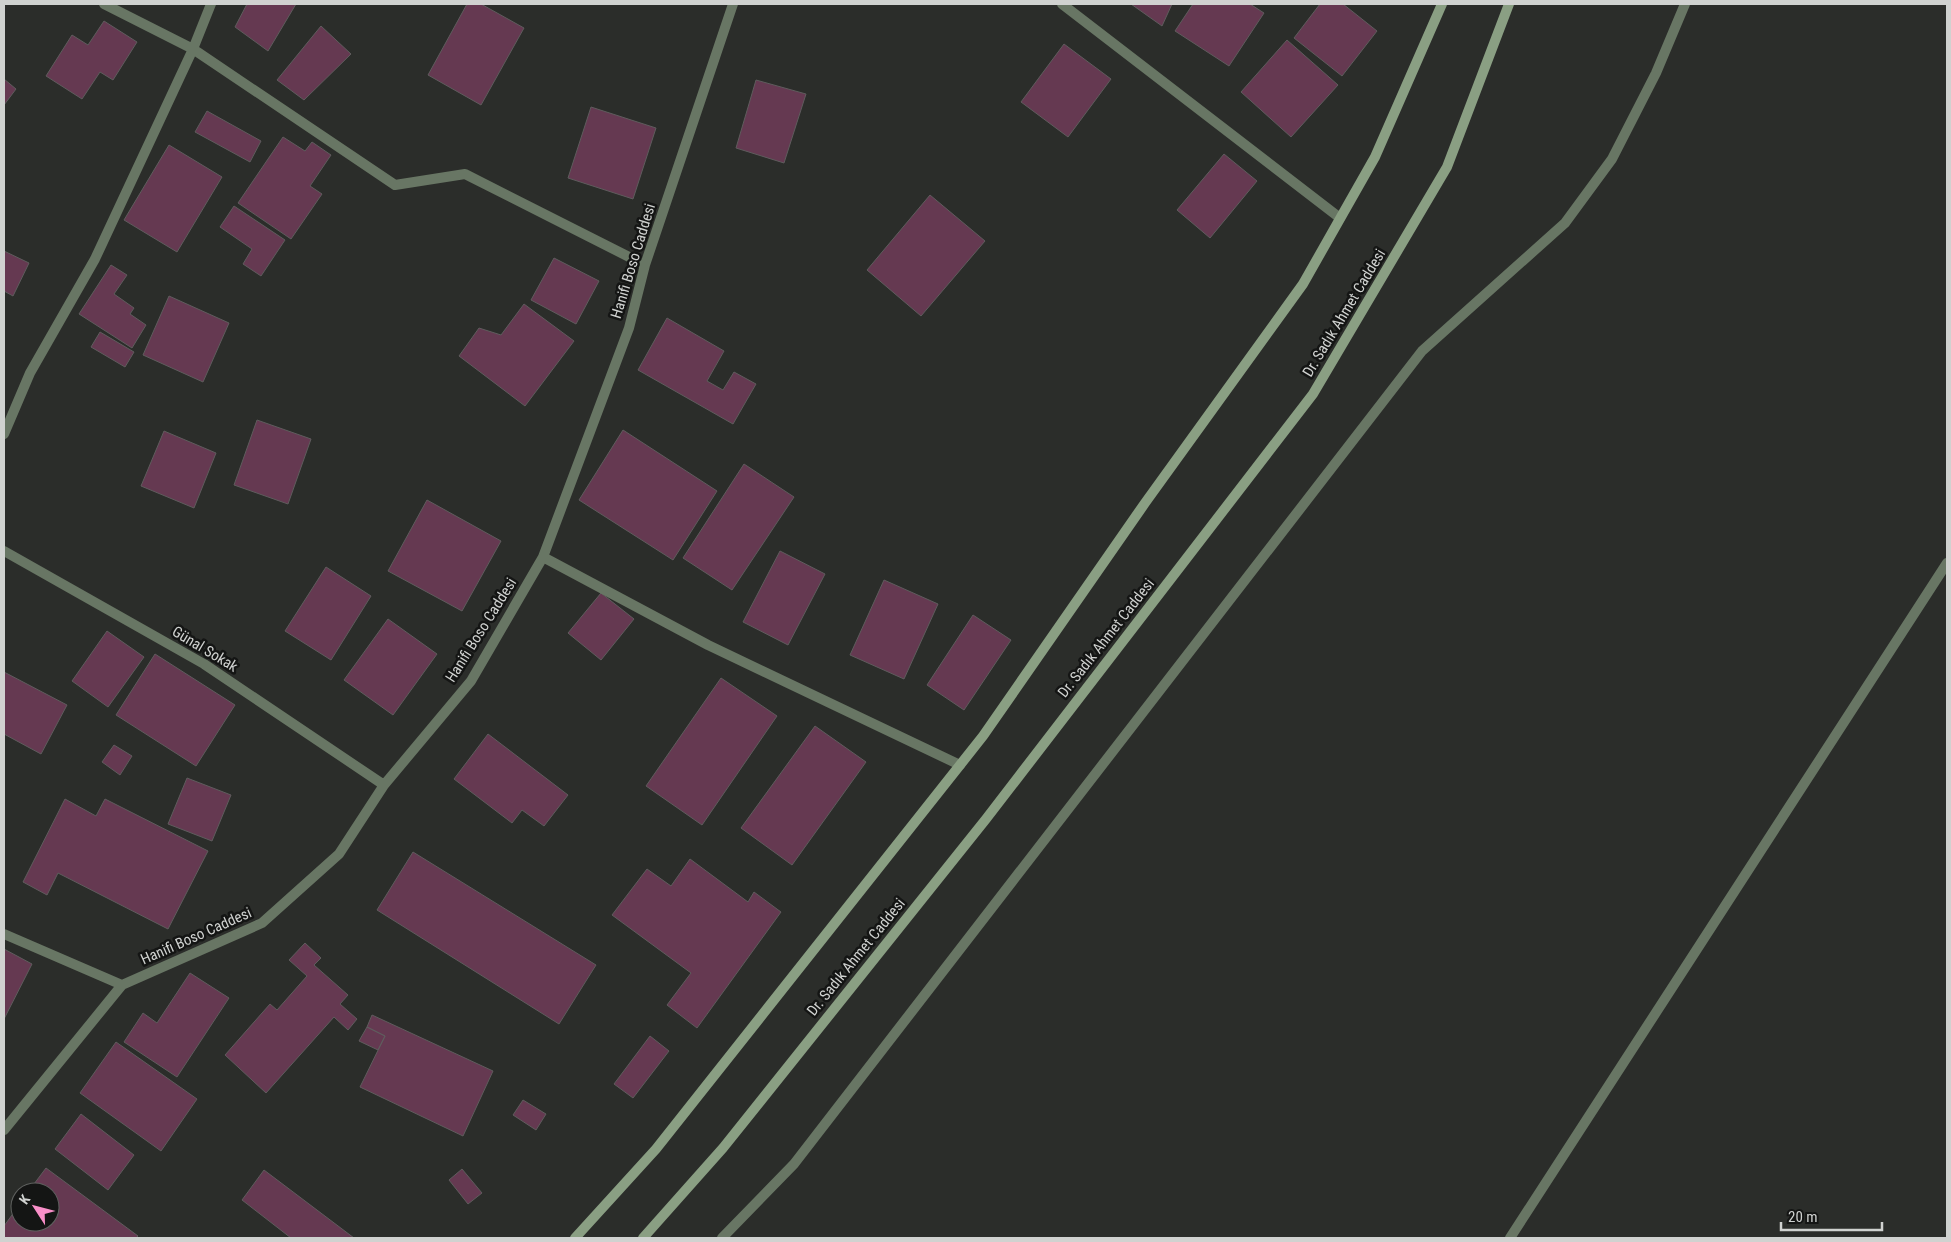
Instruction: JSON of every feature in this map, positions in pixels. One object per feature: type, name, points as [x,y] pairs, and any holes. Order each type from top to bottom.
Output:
[{"type":"street","points":[[104,4],[193,49],[395,185],[465,174],[645,265]]},
{"type":"street","points":[[4,434],[30,373],[95,259],[193,49],[211,4]]},
{"type":"street","name":"Hanifi Boso Caddesi","points":[[4,1130],[122,985],[262,924],[339,854],[384,785],[471,681],[543,558],[629,328],[645,265],[733,4]]},
{"type":"street","points":[[1062,4],[1340,218]]},
{"type":"street","points":[[574,1238],[656,1149],[984,736],[1144,503],[1303,284],[1374,157],[1442,4]]},
{"type":"street","name":"Dr. Sadık Ahmet Caddesi","points":[[642,1238],[722,1148],[980,826],[1313,394],[1447,167],[1509,4]]},
{"type":"street","points":[[722,1238],[794,1164],[1422,351],[1565,223],[1612,159],[1656,72],[1685,4]]},
{"type":"street","name":"Günal Sokak","points":[[4,551],[204,664],[384,785]]},
{"type":"street","points":[[543,558],[708,645],[960,765]]},
{"type":"street","points":[[1510,1238],[1947,563]]},
{"type":"street","points":[[4,934],[122,985]]},
{"type":"building","points":[[247,4],[296,4],[268,51],[235,27]]},
{"type":"building","points":[[467,4],[481,4],[524,28],[481,105],[428,75]]},
{"type":"building","points":[[1131,4],[1172,4],[1162,26]]},
{"type":"building","points":[[1193,4],[1250,4],[1264,13],[1229,66],[1175,31]]},
{"type":"building","points":[[1320,4],[1343,4],[1377,31],[1342,76],[1294,38]]},
{"type":"building","points":[[104,21],[137,42],[113,80],[100,72],[82,99],[46,76],[72,35],[88,45]]},
{"type":"building","points":[[321,26],[351,54],[304,100],[277,80]]},
{"type":"building","points":[[1287,40],[1338,85],[1291,137],[1241,92]]},
{"type":"building","points":[[1064,44],[1111,79],[1068,137],[1021,102]]},
{"type":"building","points":[[4,79],[16,89],[4,105]]},
{"type":"building","points":[[756,80],[806,94],[784,163],[736,148]]},
{"type":"building","points":[[591,107],[656,128],[633,199],[568,178]]},
{"type":"building","points":[[207,111],[261,141],[250,162],[195,132]]},
{"type":"building","points":[[283,137],[305,151],[312,142],[331,155],[310,186],[322,194],[291,239],[238,203]]},
{"type":"building","points":[[169,145],[222,177],[177,252],[124,220]]},
{"type":"building","points":[[1224,154],[1257,181],[1210,238],[1177,210]]},
{"type":"building","points":[[930,195],[985,241],[921,316],[867,270]]},
{"type":"building","points":[[234,206],[285,240],[261,276],[243,264],[252,249],[220,227]]},
{"type":"building","points":[[4,251],[29,263],[13,296],[4,291]]},
{"type":"building","points":[[554,258],[599,281],[576,324],[531,300]]},
{"type":"building","points":[[111,265],[127,275],[114,294],[134,308],[130,314],[146,325],[132,348],[79,314]]},
{"type":"building","points":[[169,296],[229,323],[203,382],[143,355]]},
{"type":"building","points":[[524,304],[574,341],[525,406],[459,356],[479,328],[501,335]]},
{"type":"building","points":[[667,318],[724,351],[707,381],[723,390],[734,372],[756,384],[733,424],[638,370]]},
{"type":"building","points":[[100,332],[134,352],[125,367],[91,347]]},
{"type":"building","points":[[257,420],[311,439],[288,504],[234,485]]},
{"type":"building","points":[[623,430],[717,491],[673,560],[579,500]]},
{"type":"building","points":[[164,431],[216,453],[194,508],[141,486]]},
{"type":"building","points":[[744,464],[794,497],[732,590],[683,558]]},
{"type":"building","points":[[427,500],[501,541],[462,611],[388,571]]},
{"type":"building","points":[[780,551],[825,574],[788,645],[743,622]]},
{"type":"building","points":[[326,567],[371,596],[331,660],[285,631]]},
{"type":"building","points":[[884,580],[938,604],[904,679],[850,655]]},
{"type":"building","points":[[601,593],[634,619],[601,660],[568,633]]},
{"type":"building","points":[[973,615],[1011,640],[964,710],[927,685]]},
{"type":"building","points":[[388,619],[437,654],[393,715],[344,680]]},
{"type":"building","points":[[107,631],[144,657],[108,707],[72,681]]},
{"type":"building","points":[[155,654],[235,705],[196,766],[116,715]]},
{"type":"building","points":[[4,672],[67,705],[41,754],[4,734]]},
{"type":"building","points":[[721,678],[777,716],[702,825],[646,786]]},
{"type":"building","points":[[815,726],[866,762],[792,865],[741,828]]},
{"type":"building","points":[[488,734],[568,795],[544,826],[522,810],[512,823],[454,779]]},
{"type":"building","points":[[114,745],[132,756],[120,775],[102,762]]},
{"type":"building","points":[[187,778],[231,795],[212,841],[168,824]]},
{"type":"building","points":[[65,799],[96,816],[105,799],[208,851],[168,929],[58,873],[47,895],[23,882]]},
{"type":"building","points":[[413,852],[596,965],[559,1024],[377,910]]},
{"type":"building","points":[[690,859],[748,902],[754,892],[781,912],[697,1028],[667,1005],[691,973],[612,915],[647,869],[671,886]]},
{"type":"building","points":[[305,943],[321,958],[314,965],[348,995],[340,1004],[357,1019],[348,1030],[334,1017],[266,1093],[225,1055],[270,1004],[277,1010],[307,976],[289,960]]},
{"type":"building","points":[[4,949],[32,964],[4,1019]]},
{"type":"building","points":[[190,973],[229,998],[177,1077],[124,1042],[143,1013],[157,1023]]},
{"type":"building","points":[[372,1015],[493,1071],[463,1136],[360,1087],[385,1036],[367,1027]]},
{"type":"building","points":[[367,1027],[385,1036],[378,1050],[359,1041]]},
{"type":"building","points":[[650,1036],[669,1051],[633,1098],[614,1084]]},
{"type":"building","points":[[116,1042],[197,1099],[161,1151],[80,1093]]},
{"type":"building","points":[[523,1100],[546,1114],[536,1130],[513,1115]]},
{"type":"building","points":[[81,1114],[134,1155],[108,1190],[55,1149]]},
{"type":"building","points":[[46,1168],[138,1236],[136,1238],[4,1238],[4,1226],[10,1218],[10,1232],[60,1232],[60,1182],[36,1182]]},
{"type":"building","points":[[462,1169],[482,1193],[468,1204],[449,1180]]},
{"type":"building","points":[[264,1170],[354,1238],[291,1238],[242,1200]]}]
